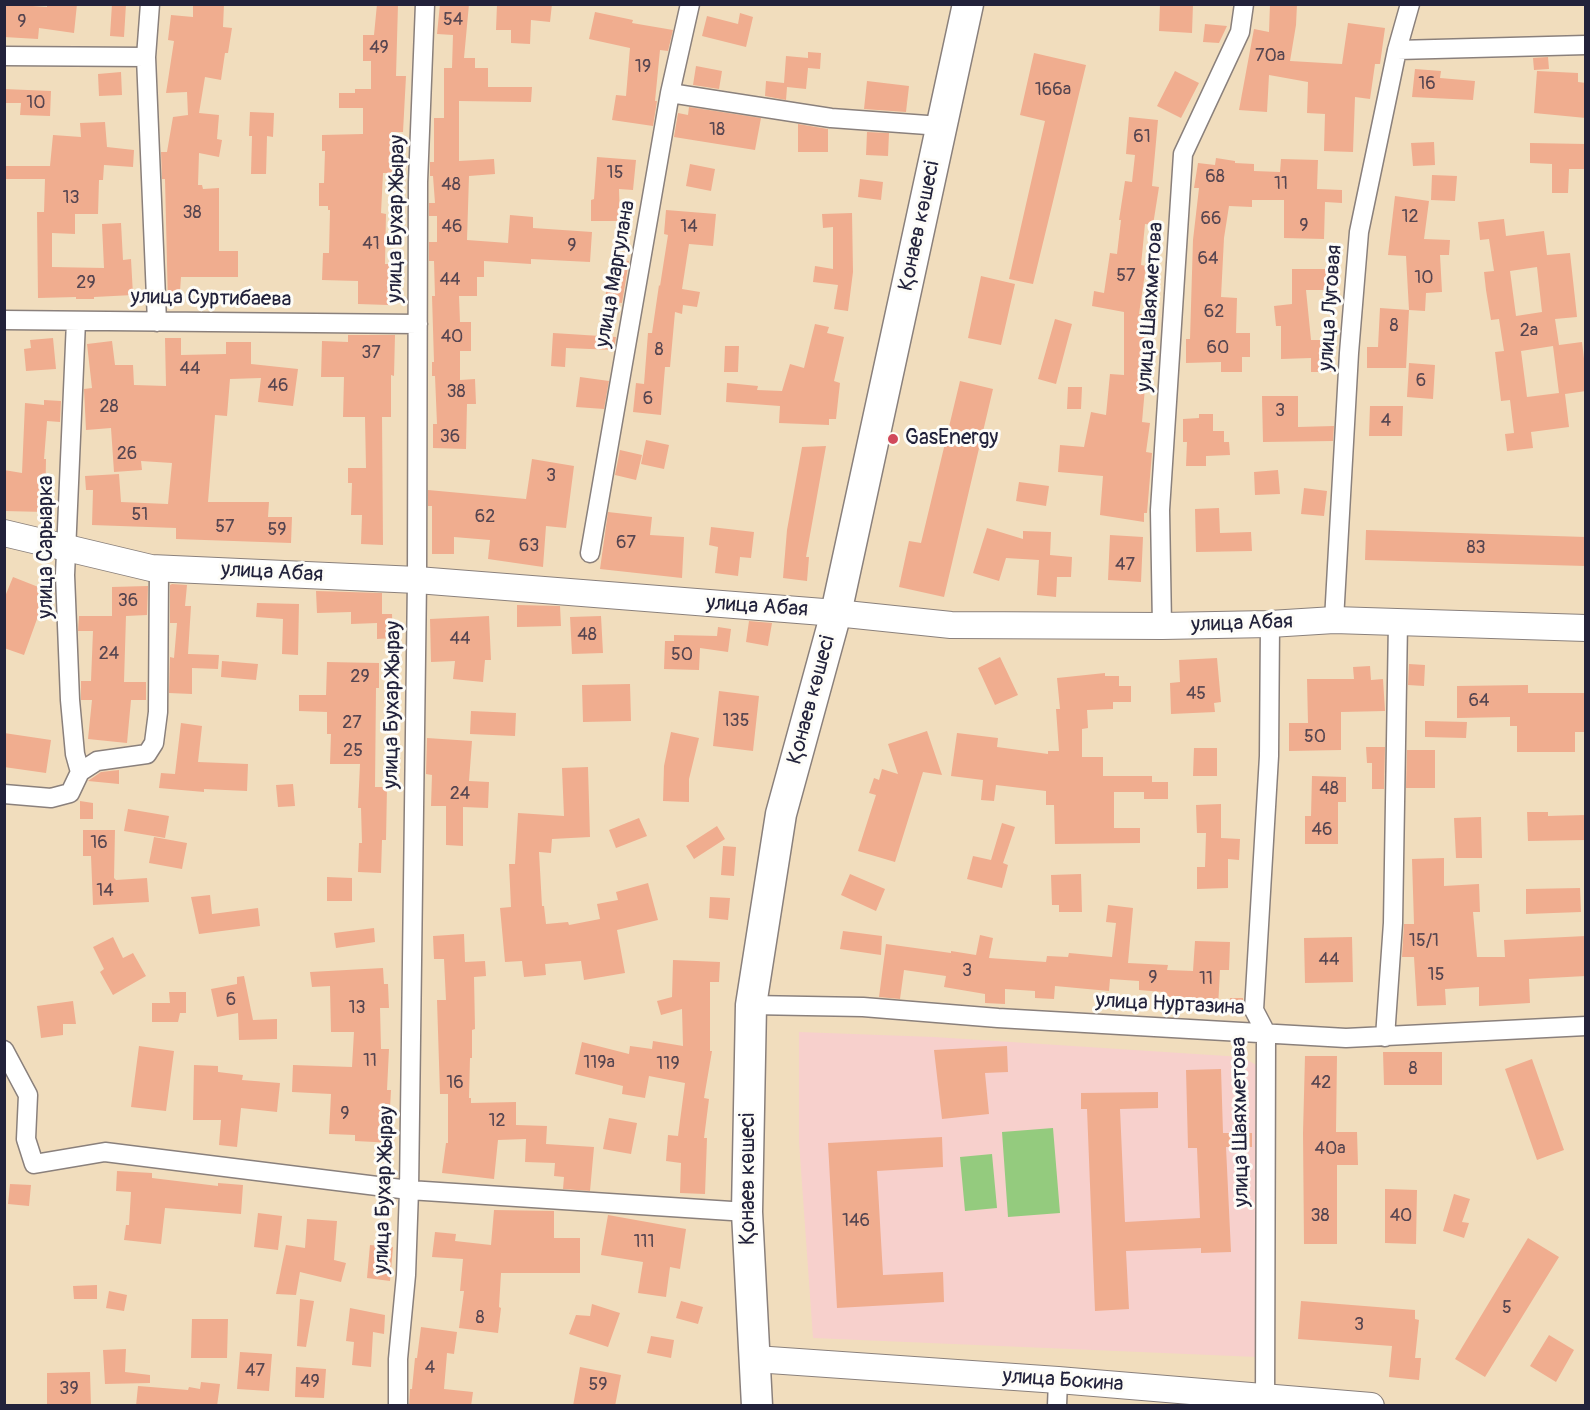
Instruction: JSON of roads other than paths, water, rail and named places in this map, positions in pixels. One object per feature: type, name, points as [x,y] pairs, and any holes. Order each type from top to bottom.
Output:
[{"type":"main road","name":"Қонаев көшесі","points":[[757,1406],[747,1212],[751,1005],[781,814],[836,613],[968,4]]},
{"type":"street","points":[[150,4],[146,57],[157,321]]},
{"type":"street","name":"улица Бухар Жырау","points":[[398,1406],[398,1359],[406,1275],[409,1190],[417,580],[418,182],[426,4]]},
{"type":"street","name":"улица Шаяхметова","points":[[1162,626],[1160,510],[1183,154],[1240,32],[1244,4]]},
{"type":"street","name":"улица Луговая","points":[[1334,620],[1359,232],[1397,50],[1410,4]]},
{"type":"street","name":"улица Маргулана","points":[[590,553],[686,5]]},
{"type":"street","points":[[1397,50],[1586,45]]},
{"type":"street","points":[[4,56],[146,57]]},
{"type":"street","points":[[670,93],[831,118],[941,126]]},
{"type":"street","name":"улица Суртибаева","points":[[4,320],[418,324]]},
{"type":"street","name":"улица Сарыарка","points":[[76,321],[66,548],[70,700],[75,754],[80,772]]},
{"type":"street","name":"улица Абая","points":[[4,533],[159,568],[417,580],[836,613],[951,625],[1162,626],[1334,620],[1586,628]]},
{"type":"street","points":[[4,794],[51,798],[70,793],[80,772],[97,761],[147,754],[154,743],[158,712],[159,568]]},
{"type":"street","points":[[1384,1037],[1393,923],[1398,622]]},
{"type":"street","name":"улица Шаяхметова","points":[[1265,1401],[1266,1033],[1254,1010],[1269,756],[1270,624]]},
{"type":"street","name":"улица Нуртазина","points":[[751,1005],[863,1007],[998,1018],[1346,1038],[1586,1026]]},
{"type":"street","points":[[4,1050],[28,1095],[26,1139],[34,1164],[105,1152],[409,1190],[747,1212]]},
{"type":"street","name":"улица Бокина","points":[[755,1359],[1058,1380],[1265,1401],[1371,1406]]},
{"type":"street","points":[[1057,1406],[1058,1380]]},
{"type":"place","name":"GasEnergy","points":[[893,439]]}]
